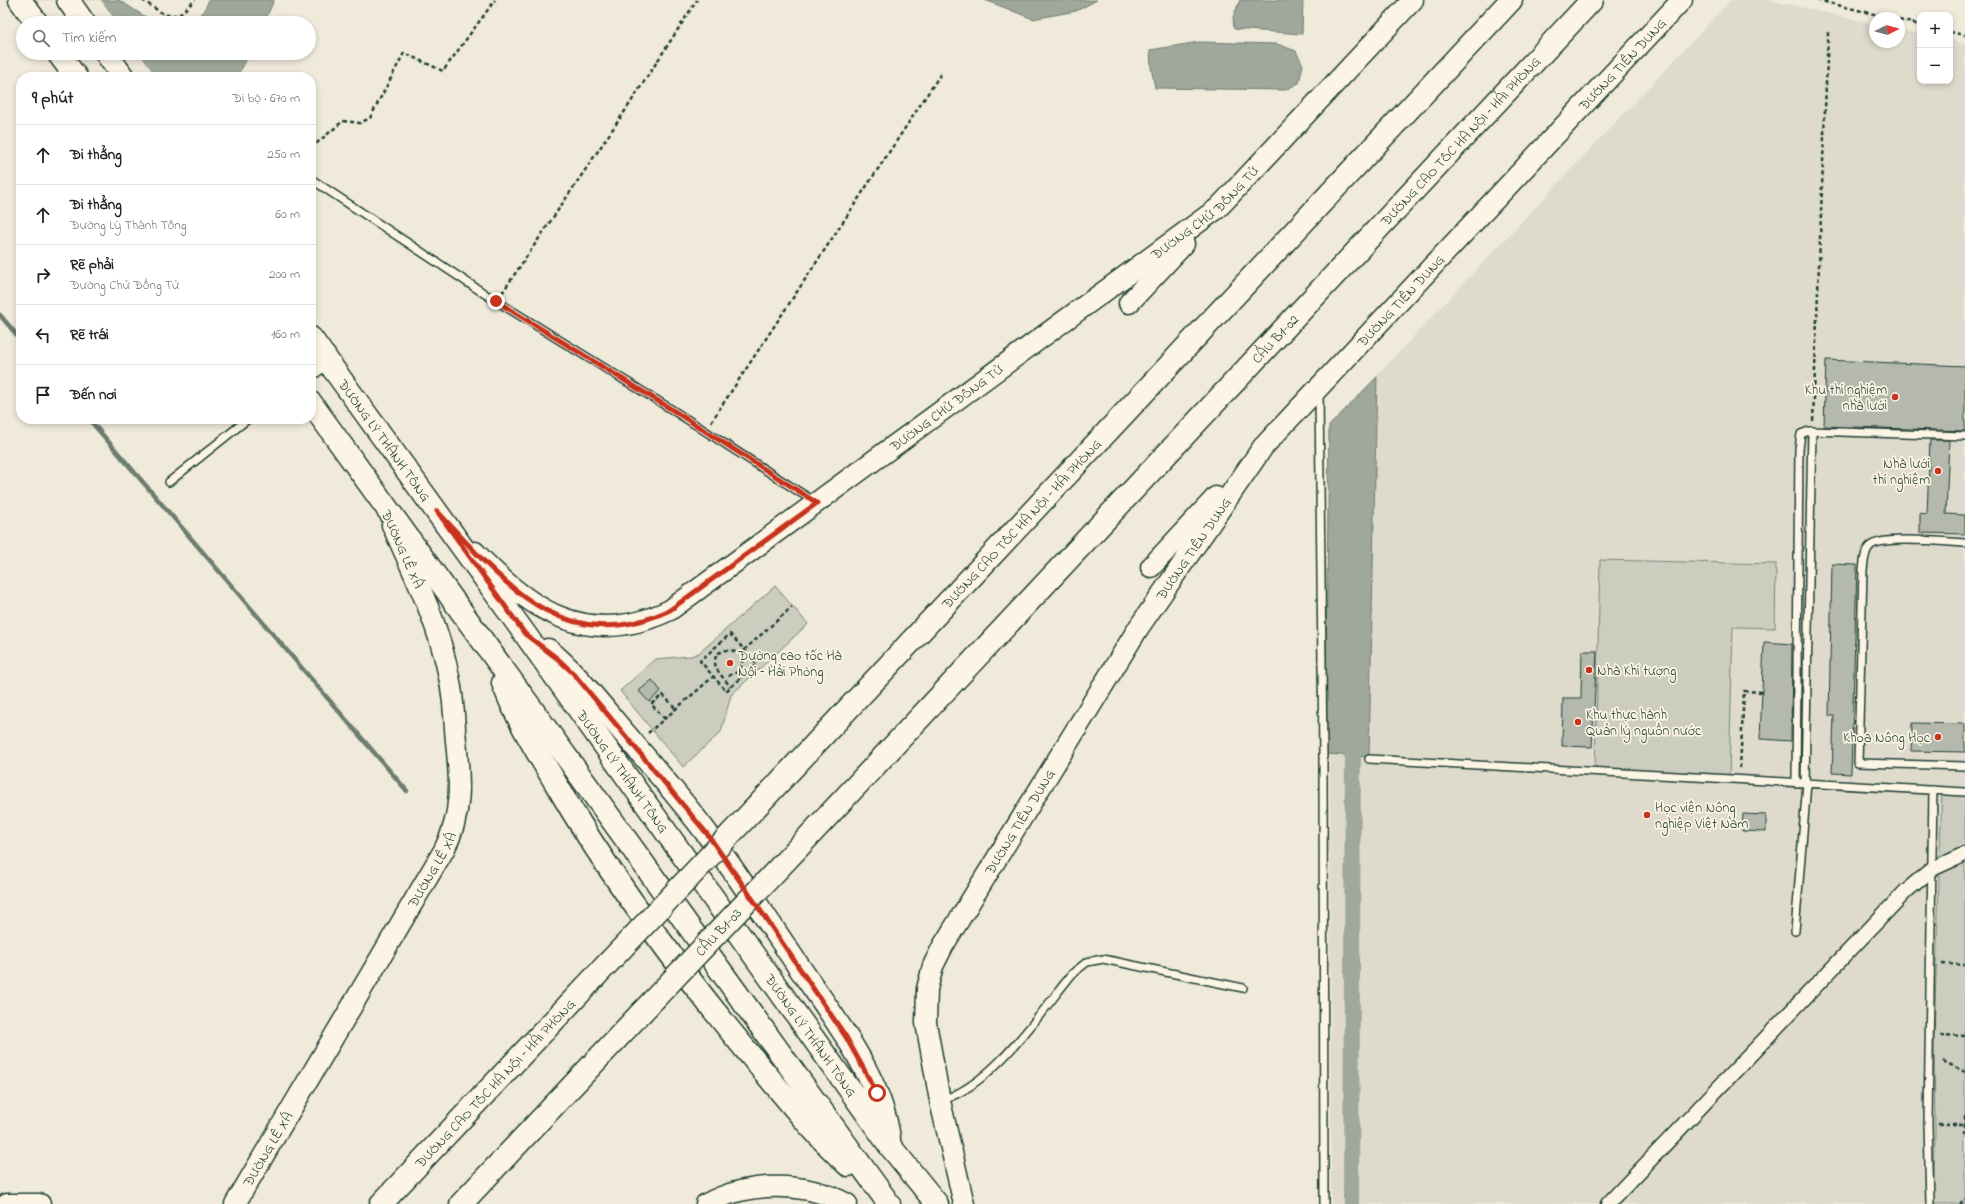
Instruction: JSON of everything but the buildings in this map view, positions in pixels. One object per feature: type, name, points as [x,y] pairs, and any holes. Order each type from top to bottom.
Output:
[{"type":"main road","points":[[20,0],[32,16]]},
{"type":"main road","points":[[68,0],[79,16]]},
{"type":"main road","name":"ĐƯỜNG CHỬ ĐỒNG TỬ","points":[[437,511],[493,571],[532,604],[569,621],[607,627],[645,621],[670,610],[1218,208],[1413,0]]},
{"type":"main road","name":"ĐƯỜNG CAO TỐC HÀ NỘI – HẢI PHÒNG","points":[[381,1204],[1325,201],[1511,0]]},
{"type":"main road","name":"ĐƯỜNG CAO TỐC HÀ NỘI – HẢI PHÒNG","points":[[1328,280],[1592,0]]},
{"type":"main road","name":"ĐƯỜNG TIÊN DUNG","points":[[964,1204],[940,1101],[927,1034],[925,1012],[927,989],[937,956],[1139,627],[1263,447],[1682,0]]},
{"type":"main road","points":[[63,60],[72,72]]},
{"type":"main road","points":[[111,60],[119,72]]},
{"type":"main road","points":[[1129,303],[1218,208]]},
{"type":"main road","name":"CẦU B1-02","points":[[795,851],[1222,396],[1328,280]]},
{"type":"main road","name":"ĐƯỜNG LÝ THÁNH TÔNG","points":[[318,363],[437,511],[890,1146],[937,1204]]},
{"type":"main road","points":[[316,410],[884,1197]]},
{"type":"main road","points":[[1151,567],[1263,447]]},
{"type":"main road","name":"ĐƯỜNG LÊ XÁ","points":[[235,1204],[444,850],[451,836],[459,806],[459,775],[450,679],[443,649],[426,602],[382,501]]},
{"type":"main road","points":[[525,634],[558,659],[574,674],[708,835],[846,1037],[877,1093],[887,1120],[890,1146]]},
{"type":"main road","points":[[492,654],[517,718],[567,804],[636,908],[719,1017],[772,1080],[843,1161],[884,1197]]},
{"type":"main road","name":"CẦU B1-03","points":[[461,1204],[641,1012],[795,851]]},
{"type":"main road","points":[[706,1204],[731,1193],[748,1189],[783,1187],[820,1193],[847,1204]]},
{"type":"main road","points":[[8,1204],[40,1204]]},
{"type":"street","points":[[1608,1204],[1906,891],[1932,869],[1965,854]]},
{"type":"lane","points":[[316,182],[496,301],[705,431],[817,503]]},
{"type":"lane","points":[[1319,387],[1323,756],[1324,1204]]},
{"type":"lane","points":[[169,482],[242,424]]},
{"type":"lane","points":[[1796,783],[1799,449],[1801,434],[1812,431],[1965,436]]},
{"type":"lane","points":[[1795,931],[1806,783],[1812,431]]},
{"type":"lane","points":[[1965,543],[1887,540],[1870,546],[1867,550],[1863,570],[1858,763],[1965,766]]},
{"type":"lane","points":[[1369,759],[1965,792]]},
{"type":"lane","points":[[1930,1204],[1928,1123],[1932,790]]},
{"type":"lane","points":[[940,1101],[966,1090],[997,1064],[1073,973],[1087,962],[1102,959],[1243,988]]},
{"type":"path","points":[[142,0],[165,15],[179,15],[194,0]]},
{"type":"path","points":[[316,144],[343,121],[360,123],[370,118],[404,53],[443,71],[495,0]]},
{"type":"path","points":[[496,301],[627,108],[697,0]]},
{"type":"path","points":[[1817,0],[1869,13]]},
{"type":"path","points":[[1905,21],[1917,24]]},
{"type":"path","points":[[1812,431],[1828,32]]},
{"type":"path","points":[[1953,33],[1965,35]]},
{"type":"path","points":[[705,431],[942,72]]},
{"type":"path","points":[[744,650],[792,607]]},
{"type":"path","points":[[730,634],[757,664],[726,691],[714,676],[700,661],[730,634]]},
{"type":"path","points":[[728,676],[738,672],[742,664],[742,660],[737,653],[729,649],[721,652],[715,663],[718,672],[731,687]]},
{"type":"path","points":[[652,730],[714,676]]},
{"type":"path","points":[[1740,780],[1744,691],[1762,692]]},
{"type":"path","points":[[664,719],[651,704],[663,694],[676,709]]},
{"type":"path","points":[[1931,964],[1965,965]]},
{"type":"path","points":[[1929,1035],[1965,1036]]},
{"type":"path","points":[[1943,1061],[1965,1072]]},
{"type":"path","points":[[1965,1116],[1965,1135]]},
{"type":"path","points":[[1928,1123],[1965,1124]]},
{"type":"path","points":[[1960,1204],[1965,1198]]},
{"type":"shaded area","points":[[11,0],[119,0],[144,16],[37,16]]},
{"type":"shaded area","points":[[209,0],[274,0],[267,16],[199,16],[204,11]]},
{"type":"shaded area","points":[[985,0],[1097,0],[1076,11],[1033,19]]},
{"type":"shaded area","points":[[1240,0],[1303,0],[1302,34],[1234,29],[1233,17]]},
{"type":"shaded area","name":"Học viện Nông nghiệp Việt Nam","points":[[1731,0],[1769,0],[1869,23],[1869,48],[1905,48],[1905,30],[1917,33],[1917,84],[1953,84],[1953,41],[1965,44],[1965,1204],[1331,1204],[1329,426]]},
{"type":"shaded area","points":[[1199,42],[1277,44],[1296,51],[1303,65],[1299,83],[1285,90],[1155,88],[1151,67],[1150,50]]},
{"type":"shaded area","points":[[109,60],[246,60],[239,72],[129,72]]},
{"type":"shaded area","points":[[1377,377],[1369,757],[1325,754],[1329,426]]},
{"type":"shaded area","points":[[1600,560],[1776,564],[1775,628],[1733,627],[1729,779],[1595,771]]},
{"type":"shaded area","points":[[775,586],[808,624],[731,695],[721,732],[683,767],[620,691],[655,659],[691,656],[699,653]]},
{"type":"shaded area","points":[[1942,788],[1965,789],[1965,1204],[1933,1204],[1935,1136],[1934,1039]]},
{"type":"pier","points":[[9,0],[101,0],[112,16],[34,16]]},
{"type":"pier","points":[[107,60],[144,60],[152,72],[125,72]]},
{"type":"waterway","points":[[0,315],[16,334]]},
{"type":"waterway","points":[[93,424],[407,791]]},
{"type":"waterway","points":[[1351,1204],[1353,736]]},
{"type":"place","name":"Khu thí nghiệm nhà lưới","points":[[1895,397]]},
{"type":"place","name":"Nhà lưới thí nghiệm","points":[[1938,471]]},
{"type":"place","name":"Đường cao tốc Hà Nội – Hải Phòng","points":[[730,663]]},
{"type":"place","name":"Nhà Khí tượng","points":[[1589,670]]},
{"type":"place","name":"Khu thực hành Quản lý nguồn nước","points":[[1578,722]]},
{"type":"place","name":"Khoa Nông Học","points":[[1938,737]]},
{"type":"place","name":"Học viện Nông nghiệp Việt Nam","points":[[1647,815]]},
{"type":"route","points":[[496,301],[671,409],[817,503],[681,604],[645,621],[607,627],[569,621],[532,604],[493,571],[437,511],[525,634],[541,645],[574,674],[664,780],[708,835],[846,1037],[877,1093]]}]
